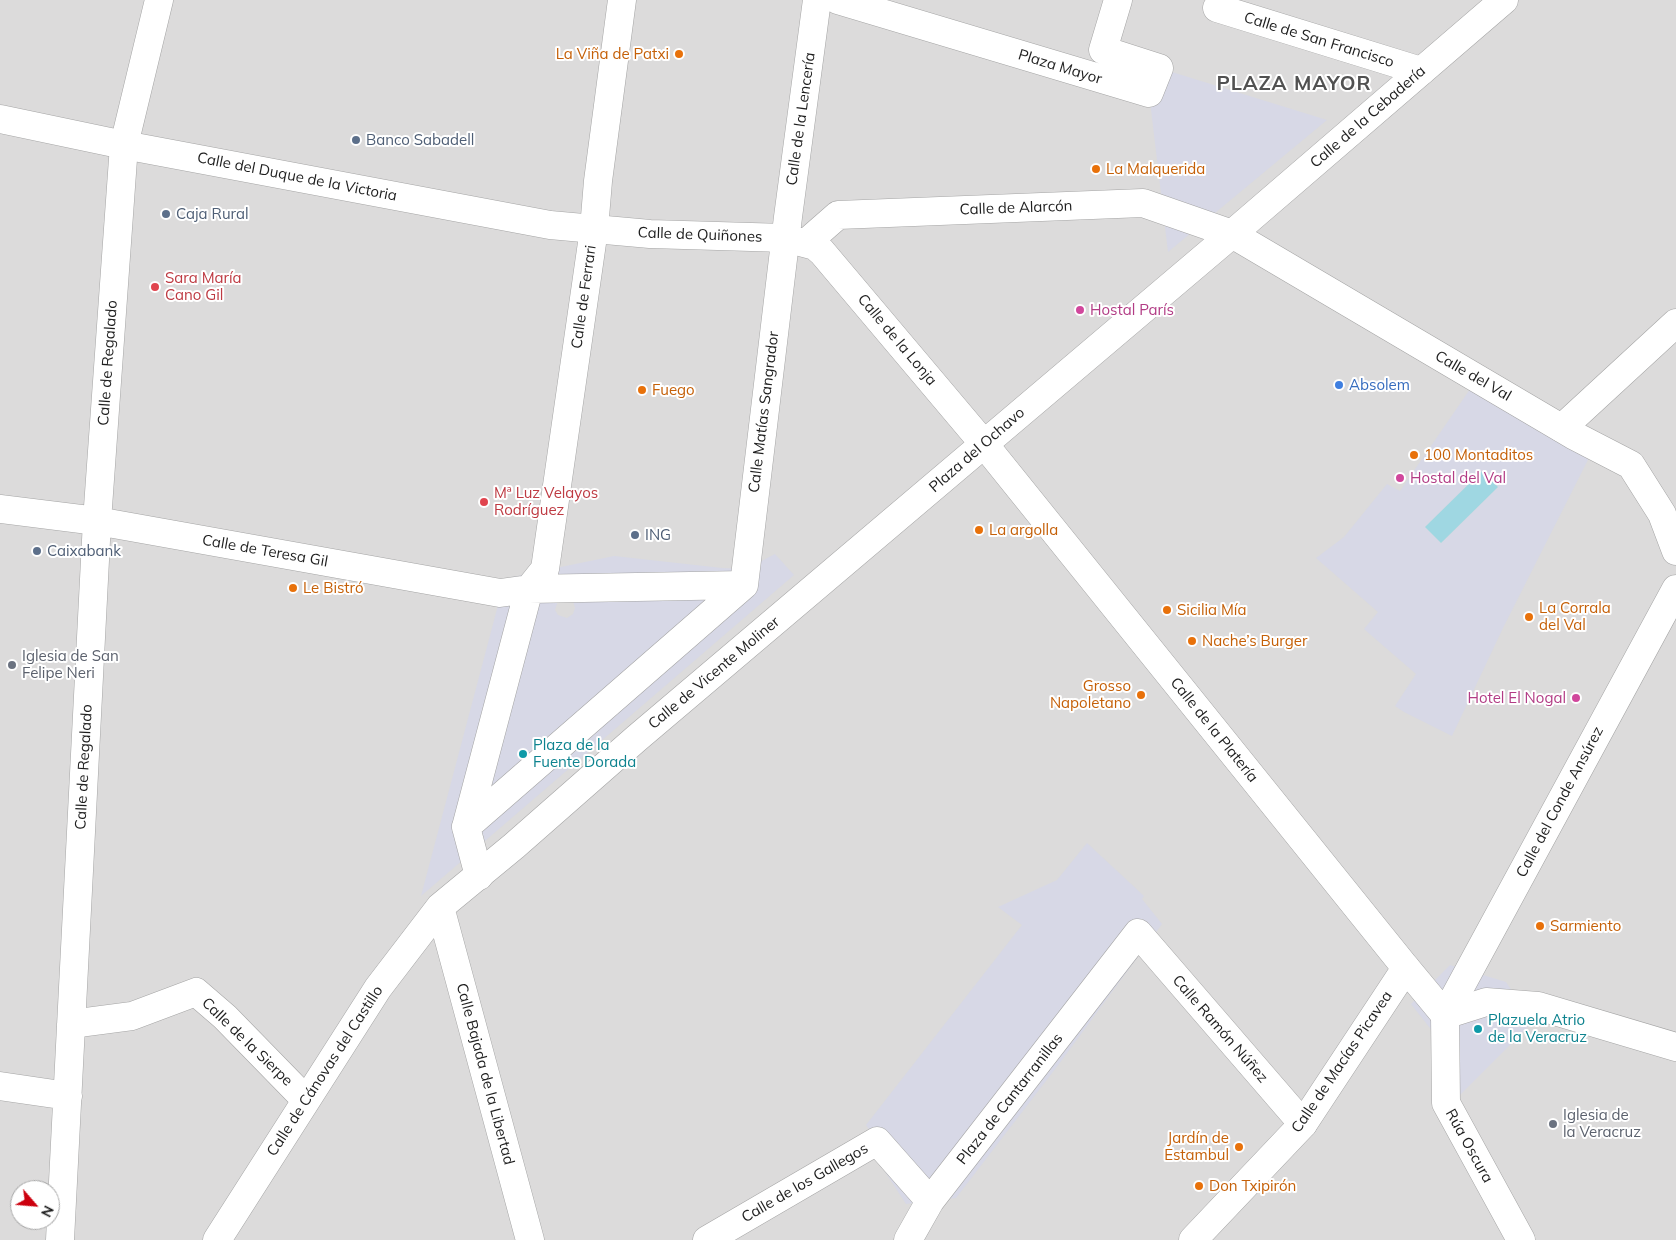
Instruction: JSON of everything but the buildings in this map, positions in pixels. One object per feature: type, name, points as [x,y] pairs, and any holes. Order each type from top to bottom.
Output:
[{"type":"street","name":"Calle de Regalado","points":[[60,1240],[97,521],[124,145],[159,0]]},
{"type":"street","name":"Calle de Ferrari","points":[[529,589],[545,569],[594,230],[599,172],[622,0]]},
{"type":"street","name":"Calle de la Lencería","points":[[796,240],[817,0]]},
{"type":"street","name":"Plaza Mayor","points":[[838,0],[1149,93],[1159,68],[1103,50],[1118,0]]},
{"type":"street","name":"Calle de la Cebadería","points":[[1032,402],[1232,234],[1504,0]]},
{"type":"street","name":"Calle de San Francisco","points":[[1217,8],[1421,71]]},
{"type":"street","name":"Calle del Duque de la Victoria","points":[[0,119],[124,145],[536,222],[594,230]]},
{"type":"street","name":"Calle de Alarcón","points":[[796,240],[838,215],[1143,203],[1232,234]]},
{"type":"street","name":"Calle de Quiñones","points":[[594,230],[796,240]]},
{"type":"street","name":"Calle del Val","points":[[1232,234],[1562,428],[1631,465],[1662,514],[1676,551]]},
{"type":"street","name":"Calle de la Lonja","points":[[796,240],[815,246],[822,252],[984,444]]},
{"type":"street","name":"Calle Matías Sangrador","points":[[744,585],[796,240]]},
{"type":"street","points":[[1562,428],[1676,323]]},
{"type":"street","name":"Plaza del Ochavo","points":[[921,498],[1032,402]]},
{"type":"street","name":"Calle de la Platería","points":[[984,444],[1445,1015]]},
{"type":"street","name":"Calle de Vicente Moliner","points":[[440,907],[479,876],[637,738],[921,498]]},
{"type":"street","name":"Calle de Teresa Gil","points":[[0,509],[97,521],[500,593],[529,589]]},
{"type":"street","points":[[479,876],[466,827],[529,589],[744,585]]},
{"type":"street","points":[[466,827],[744,585]]},
{"type":"street","name":"Calle del Conde Ansúrez","points":[[1445,1015],[1676,589]]},
{"type":"street","name":"Calle de Cánovas del Castillo","points":[[217,1240],[305,1099],[378,988],[440,907]]},
{"type":"street","name":"Calle Bajada de la Libertad","points":[[440,907],[530,1240]]},
{"type":"street","name":"Calle Ramón Núñez","points":[[1138,933],[1303,1124]]},
{"type":"street","name":"Plaza de Cantarranillas","points":[[908,1240],[930,1202],[1138,933]]},
{"type":"street","name":"Calle de Macías Picavea","points":[[1193,1240],[1303,1124],[1406,968]]},
{"type":"street","name":"Calle de la Sierpe","points":[[71,1024],[132,1016],[196,992],[225,1018],[305,1099]]},
{"type":"street","points":[[1445,1015],[1486,1002],[1538,1006],[1676,1047]]},
{"type":"street","name":"Rúa Oscura","points":[[1445,1015],[1446,1103],[1521,1240]]},
{"type":"street","points":[[0,1086],[68,1096]]},
{"type":"street","name":"Calle de los Gallegos","points":[[707,1240],[877,1141],[930,1202]]},
{"type":"shaded area","points":[[0,0],[1676,0],[1676,1240],[0,1240]]},
{"type":"shaded area","points":[[1159,68],[1327,120],[1168,252],[1149,93]]},
{"type":"shaded area","points":[[1477,379],[1595,446],[1503,628],[1452,736],[1395,706],[1416,674],[1364,629],[1378,612],[1316,558],[1344,537],[1387,484],[1400,491]],"holes":[[[1482,471],[1498,487],[1441,543],[1425,527]]]},
{"type":"shaded area","name":"Plaza de la Fuente Dorada","points":[[775,554],[794,575],[421,896],[497,609],[503,579],[614,556],[746,569]],"holes":[[[558,601],[573,601],[575,608],[573,614],[567,618],[558,615],[555,610]]]},
{"type":"shaded area","points":[[1087,843],[1144,896],[1142,899],[1162,924],[1059,1064],[956,1198],[906,1204],[878,1161],[877,1141],[866,1125],[1022,925],[998,907],[1057,880]]},
{"type":"shaded area","name":"Plazuela Atrio de la Veracruz","points":[[1450,965],[1506,982],[1533,1022],[1457,1098],[1437,1037],[1411,1004]]},
{"type":"water","points":[[1482,471],[1498,487],[1441,543],[1425,527]]},
{"type":"place","name":"La Viña de Patxi","points":[[679,54]]},
{"type":"place","name":"Banco Sabadell","points":[[356,140]]},
{"type":"place","name":"La Malquerida","points":[[1096,169]]},
{"type":"place","name":"Caja Rural","points":[[166,214]]},
{"type":"place","name":"Sara María Cano Gil","points":[[155,287]]},
{"type":"place","name":"Hostal París","points":[[1080,310]]},
{"type":"place","name":"Absolem","points":[[1339,385]]},
{"type":"place","name":"Fuego","points":[[642,390]]},
{"type":"place","name":"100 Montaditos","points":[[1414,455]]},
{"type":"place","name":"Hostal del Val","points":[[1400,478]]},
{"type":"place","name":"Mª Luz Velayos Rodríguez","points":[[484,502]]},
{"type":"place","name":"La argolla","points":[[979,530]]},
{"type":"place","name":"ING","points":[[635,535]]},
{"type":"place","name":"Caixabank","points":[[37,551]]},
{"type":"place","name":"Le Bistró","points":[[293,588]]},
{"type":"place","name":"Sicilia Mía","points":[[1167,610]]},
{"type":"place","name":"La Corrala del Val","points":[[1529,617]]},
{"type":"place","name":"Nache’s Burger","points":[[1192,641]]},
{"type":"place","name":"Iglesia de San Felipe Neri","points":[[12,665]]},
{"type":"place","name":"Grosso Napoletano","points":[[1141,695]]},
{"type":"place","name":"Hotel El Nogal","points":[[1576,698]]},
{"type":"place","name":"Plaza de la Fuente Dorada","points":[[523,754]]},
{"type":"place","name":"Sarmiento","points":[[1540,926]]},
{"type":"place","name":"Plazuela Atrio de la Veracruz","points":[[1478,1029]]},
{"type":"place","name":"Iglesia de la Veracruz","points":[[1553,1124]]},
{"type":"place","name":"Jardín de Estambul","points":[[1239,1147]]},
{"type":"place","name":"Don Txipirón","points":[[1199,1186]]},
{"type":"district","name":"PLAZA MAYOR","points":[[1294,84]]}]
